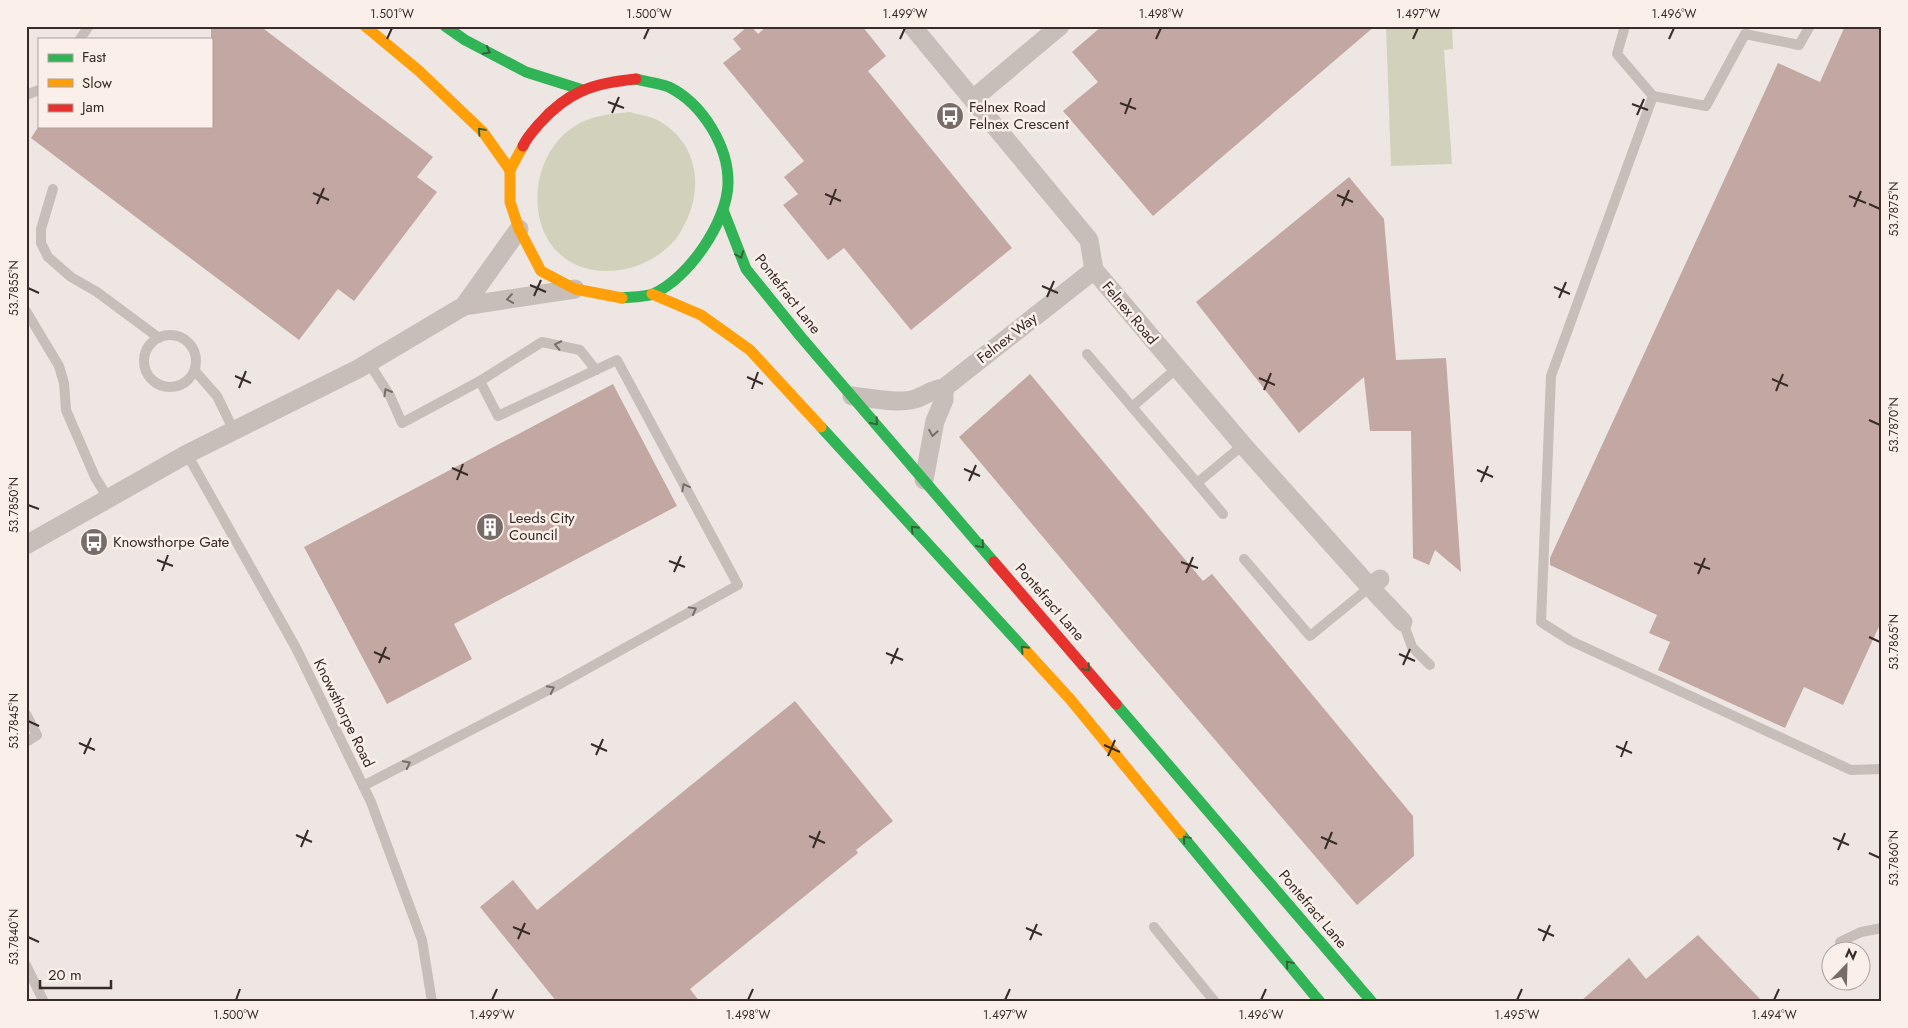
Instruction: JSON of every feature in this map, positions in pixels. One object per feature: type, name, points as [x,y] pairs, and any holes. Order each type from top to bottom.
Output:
[{"type":"highway","points":[[365,26],[418,70],[483,132],[510,170]]},
{"type":"highway","points":[[445,26],[465,40],[526,72],[583,90]]},
{"type":"highway","points":[[636,79],[669,87],[696,107],[714,130],[724,158],[728,184],[723,210],[694,260],[676,279],[652,294],[622,298],[575,288],[542,271],[519,229],[510,202],[510,170],[526,139],[554,108],[583,90],[607,82],[636,79]]},
{"type":"highway","name":"Pontefract Lane","points":[[723,210],[746,269],[852,396],[1372,1002]]},
{"type":"highway","points":[[652,294],[701,315],[750,350],[1070,699],[1320,1002]]},
{"type":"street","name":"Felnex Road","points":[[912,26],[1089,240],[1094,270],[1242,446],[1376,583],[1403,622]]},
{"type":"street","points":[[973,99],[1060,26]]},
{"type":"street","points":[[464,306],[519,229]]},
{"type":"street","name":"Felnex Way","points":[[852,396],[891,400],[914,399],[934,389],[944,388],[1094,270]]},
{"type":"street","points":[[26,544],[187,454],[369,363],[464,306],[575,288]]},
{"type":"street","points":[[924,480],[935,421],[944,400],[944,388]]},
{"type":"lane","points":[[81,38],[90,26]]},
{"type":"lane","points":[[1626,26],[1616,54],[1653,96],[1706,106],[1745,34],[1799,46],[1810,26]]},
{"type":"lane","points":[[26,95],[38,90]]},
{"type":"lane","points":[[1653,96],[1551,376],[1541,622],[1571,641],[1851,770],[1882,769]]},
{"type":"lane","points":[[53,189],[41,228],[41,243],[48,257],[71,277],[104,298],[159,338]]},
{"type":"lane","points":[[26,311],[59,366],[64,383],[66,410],[96,477],[108,498]]},
{"type":"lane","points":[[176,336],[191,346],[195,354],[195,371],[190,379],[175,388],[166,387],[152,380],[146,373],[144,357],[147,349],[159,338],[176,336]]},
{"type":"lane","points":[[369,363],[390,396],[402,423],[480,381],[542,342],[580,350],[596,370]]},
{"type":"lane","points":[[1087,354],[1223,514]]},
{"type":"lane","points":[[363,786],[560,684],[738,585],[616,360],[498,416],[480,381]]},
{"type":"lane","points":[[1132,406],[1177,368]]},
{"type":"lane","points":[[195,371],[217,396],[234,431]]},
{"type":"lane","points":[[1196,483],[1242,446]]},
{"type":"lane","name":"Knowsthorpe Road","points":[[187,454],[296,648],[371,802],[422,940],[432,1002]]},
{"type":"lane","points":[[1244,559],[1310,636],[1376,583]]},
{"type":"lane","points":[[1403,622],[1412,646],[1430,664]]},
{"type":"lane","points":[[26,714],[37,735],[26,742]]},
{"type":"lane","points":[[1154,927],[1215,1002]]},
{"type":"lane","points":[[1844,940],[1861,932],[1882,928]]},
{"type":"lane","points":[[26,965],[44,1002]]},
{"type":"green space","points":[[1386,26],[1452,26],[1453,49],[1444,50],[1452,164],[1391,166]]},
{"type":"green space","points":[[630,112],[659,121],[673,131],[683,142],[694,170],[695,185],[689,215],[676,239],[651,260],[634,267],[616,271],[598,271],[583,268],[570,262],[558,253],[544,232],[539,216],[537,199],[544,165],[551,150],[562,137],[581,122],[608,114]]},
{"type":"building","points":[[211,26],[260,26],[433,157],[417,177],[437,192],[354,301],[338,289],[299,340],[31,138],[38,128],[212,128]]},
{"type":"building","points":[[748,26],[751,26],[758,34],[767,26],[862,26],[886,56],[868,71],[1012,248],[911,330],[844,248],[828,260],[783,205],[798,194],[784,177],[804,161],[723,63],[741,49],[733,39]]},
{"type":"building","points":[[1102,26],[1375,26],[1153,216],[1063,111],[1098,82],[1072,52]]},
{"type":"building","points":[[1845,26],[1882,26],[1882,620],[1843,705],[1804,687],[1785,728],[1658,670],[1670,642],[1649,633],[1657,615],[1550,565],[1550,558],[1778,63],[1820,82]]},
{"type":"building","points":[[1349,177],[1384,219],[1396,360],[1446,358],[1461,572],[1435,550],[1429,565],[1413,558],[1411,431],[1370,431],[1364,377],[1299,433],[1196,302]]},
{"type":"building","points":[[1030,374],[1203,581],[1212,574],[1413,816],[1414,856],[1357,905],[1131,642],[959,437]]},
{"type":"building","name":"Leeds City Council","points":[[613,384],[677,506],[454,624],[472,659],[387,704],[304,547]]},
{"type":"building","points":[[795,701],[893,821],[856,850],[858,853],[690,989],[700,1002],[557,1002],[480,907],[513,880],[537,910]]},
{"type":"building","points":[[1698,935],[1763,1002],[1580,1002],[1629,958],[1646,979]]},
{"type":"traffic: fast","points":[[445,26],[465,40],[526,72],[583,90]]},
{"type":"traffic: fast","points":[[622,298],[653,294],[666,287],[692,263],[713,232],[721,215],[728,184],[727,170],[719,142],[703,115],[693,104],[669,87],[636,79]]},
{"type":"traffic: fast","points":[[723,210],[746,269],[801,337],[994,562]]},
{"type":"traffic: fast","points":[[821,427],[1027,652]]},
{"type":"traffic: fast","points":[[1116,704],[1372,1002]]},
{"type":"traffic: fast","points":[[1180,833],[1320,1002]]},
{"type":"traffic: slow","points":[[365,26],[418,70],[483,132],[510,170]]},
{"type":"traffic: slow","points":[[523,146],[510,170],[510,202],[519,229],[541,271],[575,289],[622,298]]},
{"type":"traffic: slow","points":[[652,294],[701,315],[750,350],[821,427]]},
{"type":"traffic: slow","points":[[1027,652],[1070,699],[1180,833]]},
{"type":"traffic: jam","points":[[523,146],[539,124],[571,96],[594,86],[636,79]]},
{"type":"traffic: jam","points":[[994,562],[1116,704]]},
{"type":"place","name":"Felnex Road Felnex Crescent","points":[[950,116]]},
{"type":"place","name":"Leeds City Council","points":[[490,527]]},
{"type":"place","name":"Knowsthorpe Gate","points":[[94,542]]}]
